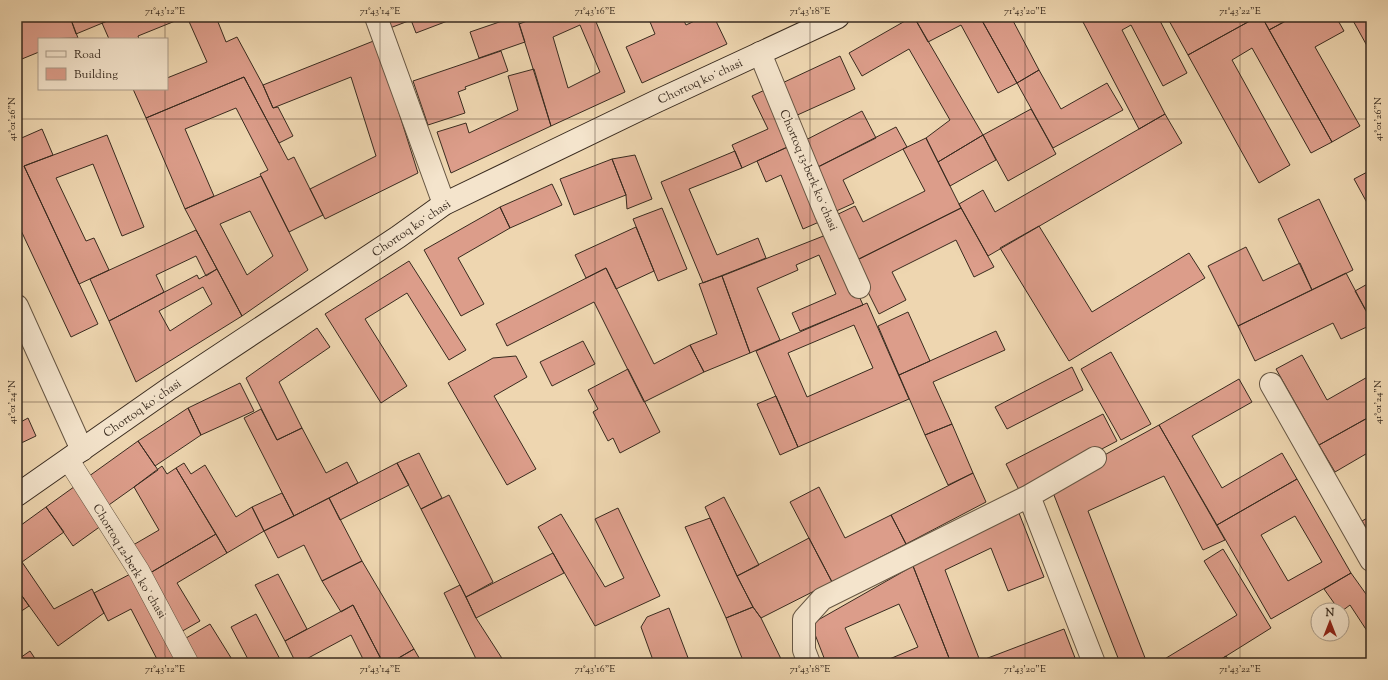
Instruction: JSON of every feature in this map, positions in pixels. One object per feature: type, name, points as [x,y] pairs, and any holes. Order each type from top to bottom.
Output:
[{"type":"street","points":[[376,17],[444,204]]},
{"type":"street","name":"Chortoq koʻchasi","points":[[17,495],[76,456],[170,388],[398,237],[444,204],[838,17]]},
{"type":"street","name":"Chortoq 13-berk koʻchasi","points":[[760,53],[826,214],[859,287]]},
{"type":"street","points":[[17,306],[76,456]]},
{"type":"street","points":[[1271,384],[1371,560]]},
{"type":"street","name":"Chortoq 12-berk koʻchasi","points":[[76,456],[188,663]]},
{"type":"street","points":[[809,663],[804,650],[804,619],[822,599],[1029,496],[1095,458]]},
{"type":"street","points":[[1029,496],[1094,663]]},
{"type":"building","points":[[17,17],[70,17],[78,38],[38,38],[38,52],[17,61],[17,32],[20,30]]},
{"type":"building","points":[[70,17],[117,17],[76,34]]},
{"type":"building","points":[[117,17],[185,17],[138,36],[139,38],[109,38],[102,23]]},
{"type":"building","points":[[187,17],[216,17],[226,42],[237,37],[263,85],[273,108],[278,107],[293,136],[279,143],[244,77],[146,118],[133,90],[168,90],[168,78],[207,62]]},
{"type":"building","points":[[386,17],[458,17],[416,33],[411,20],[390,28]]},
{"type":"building","points":[[517,17],[525,42],[479,58],[470,32]]},
{"type":"building","points":[[538,17],[594,17],[625,92],[551,126],[519,24]],"holes":[[[580,25],[600,72],[568,88],[553,37]]]},
{"type":"building","points":[[648,17],[682,17],[686,25],[703,17],[714,17],[727,44],[642,83],[626,47],[655,34]]},
{"type":"building","points":[[914,17],[983,135],[938,162],[926,138],[950,120],[909,49],[862,76],[849,53]]},
{"type":"building","points":[[914,17],[980,17],[1017,83],[998,93],[961,25],[928,42]]},
{"type":"building","points":[[980,17],[1011,17],[1039,70],[1017,83]]},
{"type":"building","points":[[1094,17],[1158,17],[1187,73],[1163,86],[1131,25],[1122,30],[1165,114],[1139,129],[1083,22]]},
{"type":"building","points":[[1167,17],[1257,17],[1188,55]]},
{"type":"building","points":[[1257,17],[1262,17],[1332,142],[1311,153],[1252,48],[1232,60],[1290,165],[1259,183],[1188,55]]},
{"type":"building","points":[[1262,17],[1293,17],[1269,30]]},
{"type":"building","points":[[1293,17],[1336,17],[1344,31],[1315,47],[1360,126],[1332,142],[1269,30]]},
{"type":"building","points":[[1351,17],[1371,17],[1371,53]]},
{"type":"building","points":[[376,40],[418,173],[325,219],[310,189],[376,156],[351,77],[273,108],[263,85]]},
{"type":"building","points":[[501,51],[508,71],[465,87],[466,89],[458,92],[465,113],[428,125],[413,81]]},
{"type":"building","points":[[840,56],[855,89],[793,117],[778,85]]},
{"type":"building","points":[[534,69],[551,126],[451,173],[437,132],[466,123],[469,133],[518,110],[508,76]]},
{"type":"building","points":[[1039,70],[1061,109],[1107,83],[1123,110],[1053,148],[1017,83]]},
{"type":"building","points":[[244,77],[288,160],[294,157],[323,215],[289,232],[260,174],[268,170],[236,108],[185,129],[214,196],[185,209],[146,118]]},
{"type":"building","points":[[769,88],[794,144],[742,168],[732,145],[768,129],[752,96]]},
{"type":"building","points":[[1031,109],[1056,154],[1008,181],[983,135]]},
{"type":"building","points":[[862,111],[876,138],[812,170],[798,144]]},
{"type":"building","points":[[1165,114],[1182,143],[988,256],[959,204],[983,190],[995,212]]},
{"type":"building","points":[[896,127],[907,147],[843,180],[854,203],[832,213],[812,170]]},
{"type":"building","points":[[42,129],[53,155],[24,166],[98,324],[71,337],[17,222],[17,140]]},
{"type":"building","points":[[107,135],[144,227],[122,236],[93,164],[56,178],[86,241],[94,238],[109,270],[79,284],[24,166]]},
{"type":"building","points":[[983,135],[996,160],[950,186],[938,162]]},
{"type":"building","points":[[926,138],[961,208],[853,262],[830,218],[855,206],[863,222],[925,191],[903,149]]},
{"type":"building","points":[[794,144],[826,219],[803,229],[781,175],[766,182],[757,161]]},
{"type":"building","points":[[735,151],[742,168],[689,189],[717,255],[758,238],[766,258],[703,283],[661,182]]},
{"type":"building","points":[[635,155],[652,199],[627,209],[626,195],[612,159]]},
{"type":"building","points":[[612,159],[626,195],[574,215],[560,179]]},
{"type":"building","points":[[1371,170],[1371,210],[1354,179]]},
{"type":"building","points":[[261,176],[308,270],[242,316],[185,209]],"holes":[[[250,211],[273,256],[247,275],[220,224]]]},
{"type":"building","points":[[552,184],[562,205],[510,228],[500,207]]},
{"type":"building","points":[[1319,199],[1353,270],[1312,290],[1278,219]]},
{"type":"building","points":[[500,207],[510,228],[458,258],[484,304],[461,316],[424,250]]},
{"type":"building","points":[[662,208],[687,269],[658,281],[633,219]]},
{"type":"building","points":[[961,208],[994,267],[974,277],[956,240],[892,272],[906,300],[879,314],[853,262]]},
{"type":"building","points":[[1039,226],[1092,312],[1189,253],[1205,278],[1069,361],[1000,248]]},
{"type":"building","points":[[636,227],[654,271],[616,289],[606,268],[586,278],[575,255]]},
{"type":"building","points":[[196,230],[217,269],[206,276],[196,256],[156,275],[164,292],[109,321],[90,279]]},
{"type":"building","points":[[831,233],[863,305],[800,331],[792,313],[836,294],[819,255],[796,265],[798,270],[757,288],[780,340],[750,353],[722,276]]},
{"type":"building","points":[[1246,247],[1263,281],[1300,263],[1312,290],[1238,326],[1208,266]]},
{"type":"building","points":[[409,261],[466,350],[449,360],[407,293],[365,319],[407,386],[381,403],[325,314]]},
{"type":"building","points":[[606,268],[654,364],[690,345],[704,372],[644,402],[594,302],[507,346],[496,324]]},
{"type":"building","points":[[217,269],[242,316],[136,382],[109,321],[197,275],[199,279]],"holes":[[[203,287],[212,304],[170,331],[159,311]]]},
{"type":"building","points":[[1346,273],[1371,320],[1371,325],[1341,339],[1333,323],[1255,361],[1238,326]]},
{"type":"building","points":[[722,276],[750,353],[704,372],[690,345],[717,334],[699,284]]},
{"type":"building","points":[[1371,282],[1371,320],[1355,291]]},
{"type":"building","points":[[867,303],[909,399],[798,447],[756,351]],"holes":[[[854,325],[873,368],[807,397],[788,353]]]},
{"type":"building","points":[[908,312],[930,361],[899,375],[878,326]]},
{"type":"building","points":[[317,328],[330,347],[279,382],[302,428],[277,440],[246,378]]},
{"type":"building","points":[[996,331],[1005,350],[933,382],[952,424],[925,435],[899,375]]},
{"type":"building","points":[[583,341],[595,364],[552,386],[540,362]]},
{"type":"building","points":[[1111,352],[1151,424],[1121,440],[1081,369]]},
{"type":"building","points":[[1302,355],[1327,400],[1371,375],[1371,416],[1319,445],[1276,369]]},
{"type":"building","points":[[516,356],[527,377],[494,396],[536,469],[507,485],[448,383],[493,358]]},
{"type":"building","points":[[1072,367],[1083,390],[1007,429],[995,407]]},
{"type":"building","points":[[628,369],[660,432],[620,453],[613,438],[608,441],[593,412],[598,409],[588,390]]},
{"type":"building","points":[[1239,379],[1252,402],[1192,436],[1222,488],[1282,453],[1297,479],[1217,525],[1159,425]]},
{"type":"building","points":[[240,383],[254,411],[201,435],[188,408]]},
{"type":"building","points":[[776,396],[798,447],[780,455],[757,404]]},
{"type":"building","points":[[188,408],[201,435],[155,466],[138,441]]},
{"type":"building","points":[[261,409],[277,440],[302,428],[326,473],[347,462],[358,483],[294,516],[244,418]]},
{"type":"building","points":[[1103,414],[1117,441],[1020,492],[1006,464]]},
{"type":"building","points":[[1371,416],[1371,451],[1335,472],[1319,445]]},
{"type":"building","points":[[28,418],[36,436],[17,445],[17,424]]},
{"type":"building","points":[[952,424],[973,473],[948,485],[925,435]]},
{"type":"building","points":[[1159,425],[1225,540],[1203,550],[1164,476],[1088,511],[1147,663],[1120,663],[1050,485]]},
{"type":"building","points":[[138,441],[158,470],[106,507],[85,479]]},
{"type":"building","points":[[419,453],[442,498],[421,509],[397,463]]},
{"type":"building","points":[[184,463],[191,474],[205,465],[236,517],[252,507],[264,531],[227,553],[176,468]]},
{"type":"building","points":[[397,463],[409,485],[340,520],[329,498]]},
{"type":"building","points":[[162,466],[167,474],[176,468],[216,534],[145,576],[128,548],[159,530],[134,487]]},
{"type":"building","points":[[973,473],[986,502],[906,544],[891,515]]},
{"type":"building","points":[[1297,479],[1351,573],[1271,619],[1217,525]],"holes":[[[1295,516],[1322,562],[1288,581],[1261,535]]]},
{"type":"building","points":[[78,484],[105,523],[73,546],[46,507]]},
{"type":"building","points":[[819,487],[845,538],[891,515],[906,544],[832,582],[790,502]]},
{"type":"building","points":[[282,493],[294,516],[264,531],[252,507]]},
{"type":"building","points":[[449,495],[493,582],[466,597],[421,509]]},
{"type":"building","points":[[724,497],[759,565],[737,576],[705,507]]},
{"type":"building","points":[[329,498],[362,561],[322,581],[304,545],[278,558],[264,531]]},
{"type":"building","points":[[46,507],[64,532],[22,562],[54,609],[92,589],[104,613],[58,646],[17,589],[17,528]]},
{"type":"building","points":[[618,508],[660,596],[595,626],[538,527],[561,514],[605,587],[624,578],[595,519]]},
{"type":"building","points":[[1017,508],[1044,577],[1008,591],[991,548],[945,570],[980,661],[975,663],[951,663],[913,566]]},
{"type":"building","points":[[1371,516],[1371,536],[1362,521]]},
{"type":"building","points":[[710,518],[753,607],[726,618],[685,527]]},
{"type":"building","points":[[216,534],[227,553],[177,583],[200,621],[179,633],[145,576]]},
{"type":"building","points":[[809,538],[832,582],[761,618],[753,607],[737,576]]},
{"type":"building","points":[[1223,549],[1271,628],[1215,663],[1158,663],[1237,615],[1204,561]]},
{"type":"building","points":[[553,553],[564,573],[476,618],[466,597]]},
{"type":"building","points":[[362,561],[414,649],[390,663],[385,663],[380,657],[353,605],[341,612],[322,581]]},
{"type":"building","points":[[913,566],[951,663],[880,663],[918,647],[899,604],[845,628],[861,663],[826,663],[811,624]]},
{"type":"building","points":[[136,571],[183,663],[159,663],[131,609],[108,621],[94,593]]},
{"type":"building","points":[[1351,573],[1371,601],[1371,637],[1350,605],[1350,602],[1333,602],[1324,589]]},
{"type":"building","points":[[278,574],[307,629],[285,641],[255,585]]},
{"type":"building","points":[[460,585],[476,618],[505,663],[478,663],[444,593]]},
{"type":"building","points":[[17,589],[29,606],[17,614]]},
{"type":"building","points":[[353,605],[380,657],[370,663],[365,663],[351,635],[299,663],[296,663],[285,641]]},
{"type":"building","points":[[753,607],[761,618],[783,663],[744,663],[726,618]]},
{"type":"building","points":[[669,608],[690,663],[654,663],[641,627],[647,617]]},
{"type":"building","points":[[256,614],[282,663],[250,663],[231,627]]},
{"type":"building","points":[[210,624],[233,661],[230,663],[195,663],[181,641]]},
{"type":"building","points":[[1064,629],[1077,663],[975,663],[980,661]]},
{"type":"building","points":[[414,649],[422,663],[390,663]]},
{"type":"building","points":[[30,651],[38,663],[17,663],[17,660]]},
{"type":"building","points":[[1226,656],[1231,663],[1215,663]]}]
